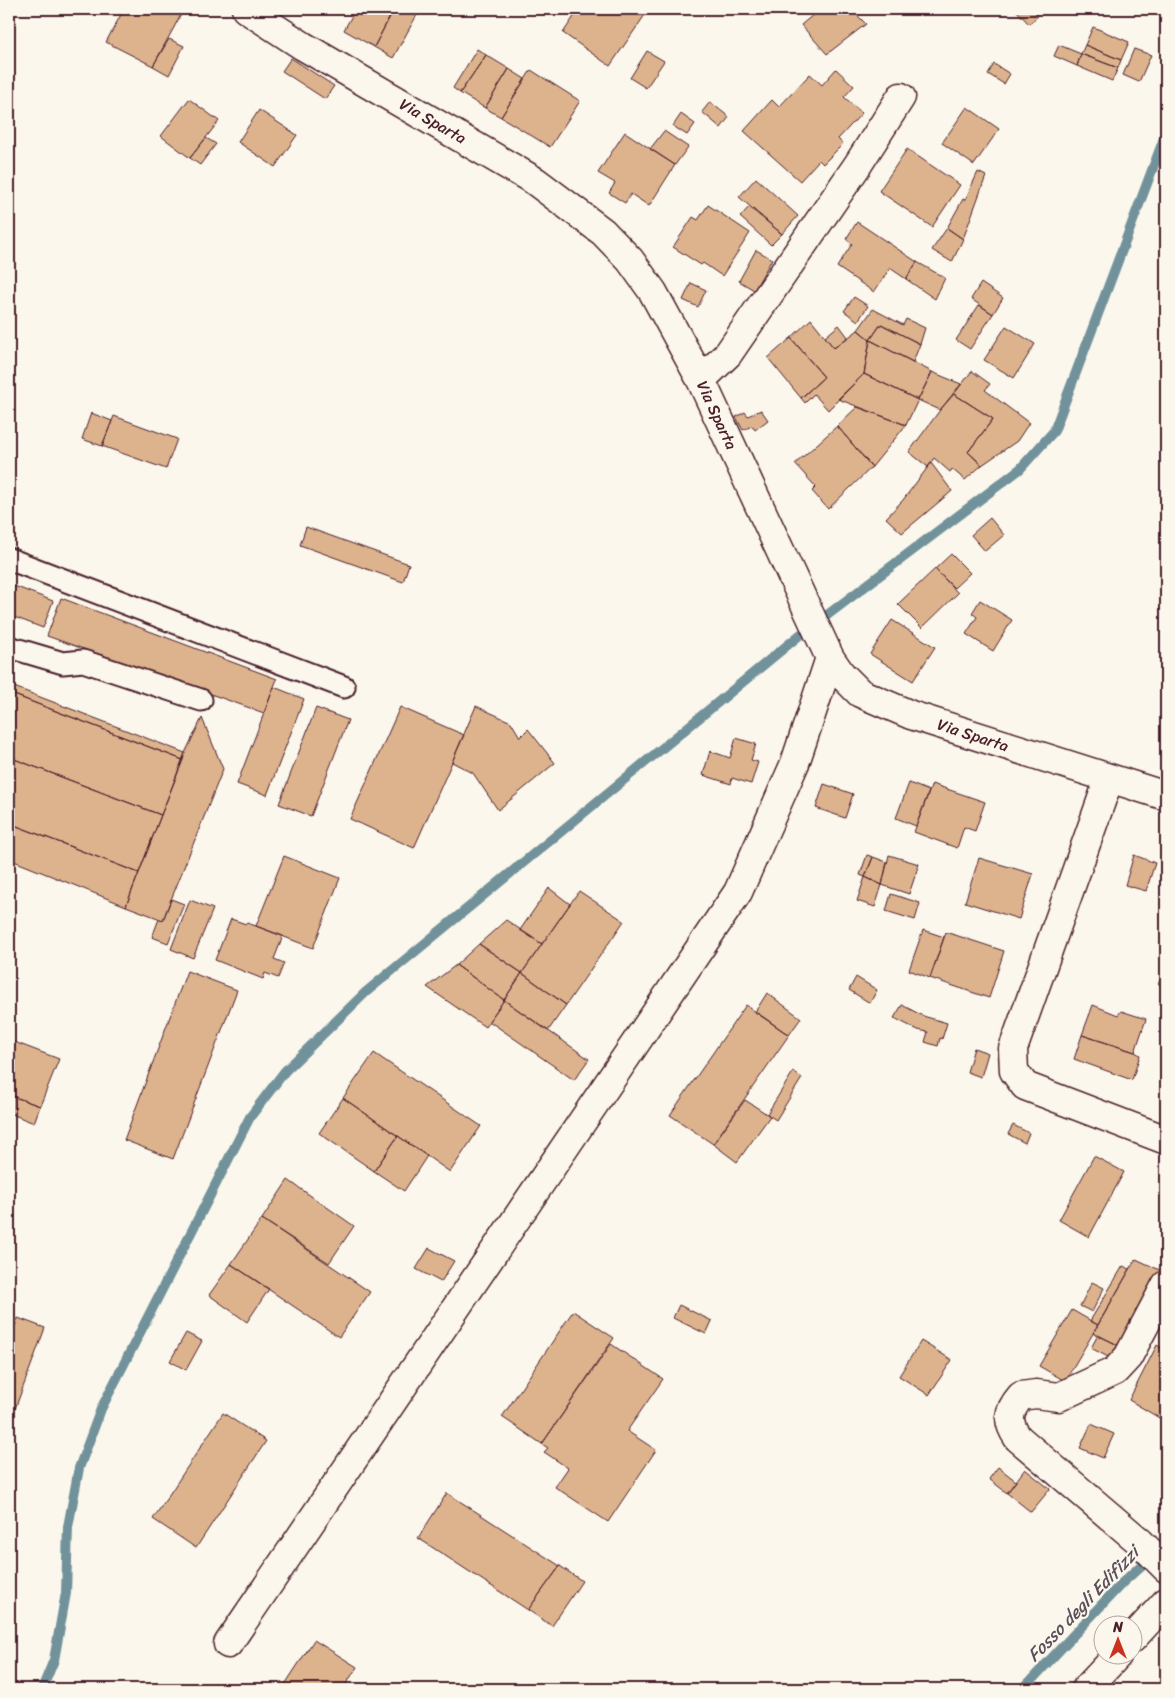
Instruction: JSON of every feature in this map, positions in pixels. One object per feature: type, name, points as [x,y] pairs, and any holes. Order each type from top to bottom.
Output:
[{"type":"street","name":"Via Sparta","points":[[246,9],[303,46],[535,181],[603,232],[630,260],[653,292],[701,380],[830,658],[841,674],[860,693],[911,715],[1166,796]]},
{"type":"street","points":[[701,380],[728,354],[857,166],[900,97]]},
{"type":"street","points":[[228,1644],[738,892],[795,763],[830,658]]},
{"type":"street","points":[[1109,779],[1014,1049],[1014,1071],[1025,1086],[1166,1140]]},
{"type":"street","points":[[1166,1285],[1128,1357],[1115,1371],[1060,1397],[1036,1394],[1021,1396],[1014,1404],[1010,1416],[1011,1429],[1018,1438],[1140,1542],[1166,1568]]},
{"type":"street","points":[[1142,1628],[1166,1602]]},
{"type":"street","points":[[1086,1689],[1108,1666]]},
{"type":"lane","points":[[9,559],[344,687]]},
{"type":"lane","points":[[9,647],[63,663],[84,661],[201,700]]},
{"type":"building","points":[[124,9],[184,9],[153,66],[106,42]]},
{"type":"building","points":[[362,9],[394,9],[374,47],[344,30],[354,12],[359,15]]},
{"type":"building","points":[[394,9],[411,9],[418,13],[393,58],[374,47]]},
{"type":"building","points":[[579,9],[649,9],[610,66],[563,33]]},
{"type":"building","points":[[820,9],[851,9],[866,24],[827,54],[801,25]]},
{"type":"building","points":[[1015,9],[1031,9],[1038,16],[1029,24]]},
{"type":"building","points":[[1093,27],[1129,42],[1121,60],[1085,45]]},
{"type":"building","points":[[169,39],[184,46],[169,75],[153,66]]},
{"type":"building","points":[[1059,45],[1081,54],[1077,66],[1054,56]]},
{"type":"building","points":[[1085,45],[1121,60],[1118,68],[1081,54]]},
{"type":"building","points":[[477,49],[486,55],[460,93],[453,88]]},
{"type":"building","points":[[1134,49],[1151,55],[1139,82],[1123,75]]},
{"type":"building","points":[[647,51],[664,61],[646,88],[630,78]]},
{"type":"building","points":[[1081,54],[1118,68],[1112,81],[1077,66]]},
{"type":"building","points":[[486,55],[509,69],[485,108],[460,93]]},
{"type":"building","points":[[291,58],[334,86],[325,99],[282,71]]},
{"type":"building","points":[[994,64],[1010,74],[1004,84],[988,74]]},
{"type":"building","points":[[509,69],[525,79],[501,117],[485,108]]},
{"type":"building","points":[[836,69],[854,86],[844,97],[862,113],[838,139],[843,144],[823,164],[819,160],[800,181],[744,131],[772,100],[779,107],[810,74],[822,85]]},
{"type":"building","points":[[531,70],[580,101],[550,147],[501,117]]},
{"type":"building","points":[[189,99],[219,121],[190,158],[161,136]]},
{"type":"building","points":[[710,102],[729,117],[721,128],[702,112]]},
{"type":"building","points":[[967,107],[999,129],[974,165],[942,143]]},
{"type":"building","points":[[259,110],[297,135],[275,167],[238,142]]},
{"type":"building","points":[[681,114],[695,124],[687,135],[673,126]]},
{"type":"building","points":[[664,131],[688,147],[675,165],[650,149]]},
{"type":"building","points":[[625,132],[675,165],[649,206],[631,194],[625,203],[609,193],[615,183],[598,173]]},
{"type":"building","points":[[206,138],[216,144],[200,165],[190,158]]},
{"type":"building","points":[[907,149],[960,185],[932,227],[879,191]]},
{"type":"building","points":[[978,172],[986,176],[963,239],[947,228],[963,199],[965,200]]},
{"type":"building","points":[[756,178],[798,216],[782,234],[739,197]]},
{"type":"building","points":[[708,205],[750,233],[722,276],[703,263],[701,265],[673,247],[693,217],[698,220]]},
{"type":"building","points":[[749,207],[782,234],[771,245],[740,217]]},
{"type":"building","points":[[857,222],[917,262],[906,279],[890,268],[874,292],[837,267],[852,244],[846,239]]},
{"type":"building","points":[[947,228],[963,239],[952,262],[932,250]]},
{"type":"building","points":[[756,250],[772,259],[754,290],[739,281]]},
{"type":"building","points":[[917,262],[945,278],[935,299],[906,279]]},
{"type":"building","points":[[691,283],[706,290],[698,307],[683,300]]},
{"type":"building","points":[[981,283],[1003,298],[993,314],[971,299]]},
{"type":"building","points":[[854,297],[868,306],[858,321],[844,311]]},
{"type":"building","points":[[979,305],[993,314],[970,349],[956,340]]},
{"type":"building","points":[[873,309],[903,325],[906,319],[925,328],[920,344],[881,324],[870,340],[858,330]]},
{"type":"building","points":[[811,319],[834,348],[858,330],[870,340],[864,374],[828,410],[814,394],[805,403],[801,398],[824,377],[791,338]]},
{"type":"building","points":[[881,324],[920,344],[913,362],[870,340]]},
{"type":"building","points":[[839,325],[848,337],[834,348],[825,337]]},
{"type":"building","points":[[1006,326],[1035,344],[1014,378],[984,360]]},
{"type":"building","points":[[791,338],[824,377],[801,398],[768,358]]},
{"type":"building","points":[[870,340],[932,372],[918,400],[864,374]]},
{"type":"building","points":[[972,371],[990,384],[985,390],[1029,423],[1017,441],[982,465],[968,452],[993,419],[954,394]]},
{"type":"building","points":[[932,372],[961,384],[940,410],[918,400]]},
{"type":"building","points":[[864,374],[918,400],[906,425],[838,399]]},
{"type":"building","points":[[954,394],[993,419],[968,452],[982,465],[965,480],[952,469],[950,472],[934,458],[928,467],[909,452]]},
{"type":"building","points":[[857,407],[906,425],[872,467],[837,426]]},
{"type":"building","points":[[761,410],[768,420],[755,430],[752,426],[743,430],[736,417],[745,412],[748,416]]},
{"type":"building","points":[[91,413],[112,421],[102,446],[82,439]]},
{"type":"building","points":[[114,416],[177,439],[166,469],[102,446]]},
{"type":"building","points":[[837,426],[872,467],[828,509],[812,491],[816,487],[795,464]]},
{"type":"building","points":[[931,463],[952,491],[902,533],[886,518],[903,500]]},
{"type":"building","points":[[990,518],[1004,535],[985,551],[971,535]]},
{"type":"building","points":[[306,527],[409,564],[403,582],[300,545]]},
{"type":"building","points":[[951,554],[970,573],[954,588],[935,569]]},
{"type":"building","points":[[935,569],[958,593],[922,628],[898,604]]},
{"type":"building","points":[[9,584],[53,601],[43,628],[9,615]]},
{"type":"building","points":[[61,598],[277,679],[264,713],[47,636]]},
{"type":"building","points":[[980,600],[1012,620],[993,651],[966,634],[977,617],[972,613]]},
{"type":"building","points":[[892,620],[935,647],[913,681],[870,654]]},
{"type":"building","points":[[9,685],[185,753],[183,760],[9,693]]},
{"type":"building","points":[[274,687],[304,699],[267,795],[237,784]]},
{"type":"building","points":[[9,693],[183,760],[161,815],[9,757]]},
{"type":"building","points":[[476,706],[511,722],[520,737],[528,729],[555,763],[498,810],[473,773],[452,762]]},
{"type":"building","points":[[400,707],[464,735],[414,848],[350,819]]},
{"type":"building","points":[[316,708],[348,720],[311,816],[279,804]]},
{"type":"building","points":[[202,718],[223,769],[163,920],[126,906],[185,753]]},
{"type":"building","points":[[736,738],[756,744],[751,760],[758,762],[751,784],[732,778],[731,784],[703,775],[710,751],[730,758]]},
{"type":"building","points":[[9,757],[161,815],[139,873],[9,823]]},
{"type":"building","points":[[909,783],[929,791],[916,826],[896,818]]},
{"type":"building","points":[[824,784],[853,794],[845,818],[816,808]]},
{"type":"building","points":[[932,784],[985,802],[975,831],[964,827],[957,848],[914,832]]},
{"type":"building","points":[[9,823],[139,873],[126,906],[9,859]]},
{"type":"building","points":[[867,855],[873,857],[865,877],[860,875]]},
{"type":"building","points":[[889,855],[919,864],[909,894],[882,885]]},
{"type":"building","points":[[1134,855],[1155,863],[1146,891],[1125,885]]},
{"type":"building","points":[[284,856],[340,878],[313,948],[256,926]]},
{"type":"building","points":[[873,857],[887,862],[882,885],[865,877]]},
{"type":"building","points":[[979,858],[1033,874],[1019,919],[965,902]]},
{"type":"building","points":[[865,877],[882,885],[875,907],[857,901]]},
{"type":"building","points":[[549,888],[570,904],[542,944],[520,930]]},
{"type":"building","points":[[579,891],[624,921],[566,1005],[522,973]]},
{"type":"building","points":[[891,894],[920,903],[915,920],[886,911]]},
{"type":"building","points":[[171,899],[184,904],[168,943],[152,937],[159,919],[163,920]]},
{"type":"building","points":[[190,900],[213,909],[193,958],[171,949]]},
{"type":"building","points":[[231,919],[283,936],[274,959],[284,963],[278,978],[265,973],[263,979],[215,960]]},
{"type":"building","points":[[506,920],[542,944],[522,973],[479,944]]},
{"type":"building","points":[[923,930],[944,937],[930,978],[909,970]]},
{"type":"building","points":[[946,932],[1004,951],[989,998],[930,978]]},
{"type":"building","points":[[479,944],[522,973],[504,1000],[456,965]]},
{"type":"building","points":[[456,965],[504,1000],[485,1027],[427,987]]},
{"type":"building","points":[[187,971],[237,990],[173,1159],[124,1140]]},
{"type":"building","points":[[522,973],[566,1005],[548,1031],[504,1000]]},
{"type":"building","points":[[1166,973],[1166,991],[1158,983]]},
{"type":"building","points":[[856,977],[877,990],[870,1003],[849,990]]},
{"type":"building","points":[[767,993],[801,1018],[789,1035],[755,1012]]},
{"type":"building","points":[[504,1000],[589,1059],[574,1080],[489,1021]]},
{"type":"building","points":[[746,1005],[789,1035],[713,1144],[670,1115]]},
{"type":"building","points":[[902,1005],[923,1016],[947,1023],[938,1046],[925,1042],[928,1032],[918,1030],[894,1018]]},
{"type":"building","points":[[1093,1005],[1118,1015],[1121,1011],[1146,1019],[1135,1052],[1082,1035]]},
{"type":"building","points":[[1082,1035],[1140,1055],[1132,1080],[1074,1059]]},
{"type":"building","points":[[9,1040],[59,1059],[40,1106],[9,1095]]},
{"type":"building","points":[[974,1048],[988,1053],[981,1077],[967,1072]]},
{"type":"building","points":[[374,1053],[481,1126],[450,1172],[343,1098]]},
{"type":"building","points":[[793,1072],[802,1078],[776,1120],[767,1114]]},
{"type":"building","points":[[9,1095],[40,1106],[34,1123],[9,1113]]},
{"type":"building","points":[[343,1098],[398,1136],[374,1171],[319,1133]]},
{"type":"building","points":[[745,1100],[770,1116],[737,1162],[713,1144]]},
{"type":"building","points":[[1013,1125],[1029,1133],[1025,1143],[1008,1134]]},
{"type":"building","points":[[398,1136],[427,1156],[404,1191],[374,1171]]},
{"type":"building","points":[[1094,1156],[1124,1172],[1089,1237],[1059,1220]]},
{"type":"building","points":[[288,1180],[354,1226],[329,1263],[262,1219]]},
{"type":"building","points":[[262,1219],[370,1292],[339,1337],[231,1264]]},
{"type":"building","points":[[429,1248],[454,1261],[441,1282],[416,1269]]},
{"type":"building","points":[[1136,1259],[1162,1271],[1118,1345],[1093,1333]]},
{"type":"building","points":[[231,1264],[269,1289],[247,1322],[209,1295]]},
{"type":"building","points":[[1123,1266],[1130,1269],[1098,1325],[1090,1321]]},
{"type":"building","points":[[1092,1282],[1104,1288],[1092,1312],[1080,1306]]},
{"type":"building","points":[[679,1305],[712,1321],[706,1334],[673,1318]]},
{"type":"building","points":[[1072,1310],[1098,1325],[1065,1381],[1039,1366]]},
{"type":"building","points":[[573,1311],[614,1338],[542,1444],[502,1417]]},
{"type":"building","points":[[18,1318],[45,1328],[9,1425],[9,1342]]},
{"type":"building","points":[[186,1333],[202,1341],[186,1370],[170,1361]]},
{"type":"building","points":[[1098,1335],[1118,1345],[1110,1358],[1091,1348]]},
{"type":"building","points":[[921,1341],[952,1360],[929,1395],[899,1376]]},
{"type":"building","points":[[611,1344],[663,1379],[627,1431],[656,1450],[608,1522],[555,1487],[568,1468],[544,1452],[548,1448],[542,1444]]},
{"type":"building","points":[[1157,1345],[1166,1351],[1166,1422],[1129,1400]]},
{"type":"building","points":[[223,1413],[266,1441],[196,1548],[153,1519]]},
{"type":"building","points":[[1091,1424],[1114,1434],[1103,1458],[1080,1448]]},
{"type":"building","points":[[998,1467],[1016,1481],[1007,1493],[989,1479]]},
{"type":"building","points":[[1025,1469],[1050,1489],[1031,1512],[1007,1493]]},
{"type":"building","points":[[447,1493],[560,1566],[528,1610],[418,1538]]},
{"type":"building","points":[[560,1566],[582,1581],[552,1626],[528,1610]]},
{"type":"building","points":[[314,1640],[357,1667],[343,1689],[282,1689]]},
{"type":"waterway","points":[[822,619],[1020,469],[1054,431],[1166,133]]},
{"type":"waterway","points":[[42,1689],[54,1660],[66,1593],[68,1527],[79,1468],[101,1409],[250,1117],[285,1071],[366,992],[801,634]]},
{"type":"waterway","name":"Fosso degli Edifizzi","points":[[1023,1689],[1121,1584],[1166,1543]]}]
